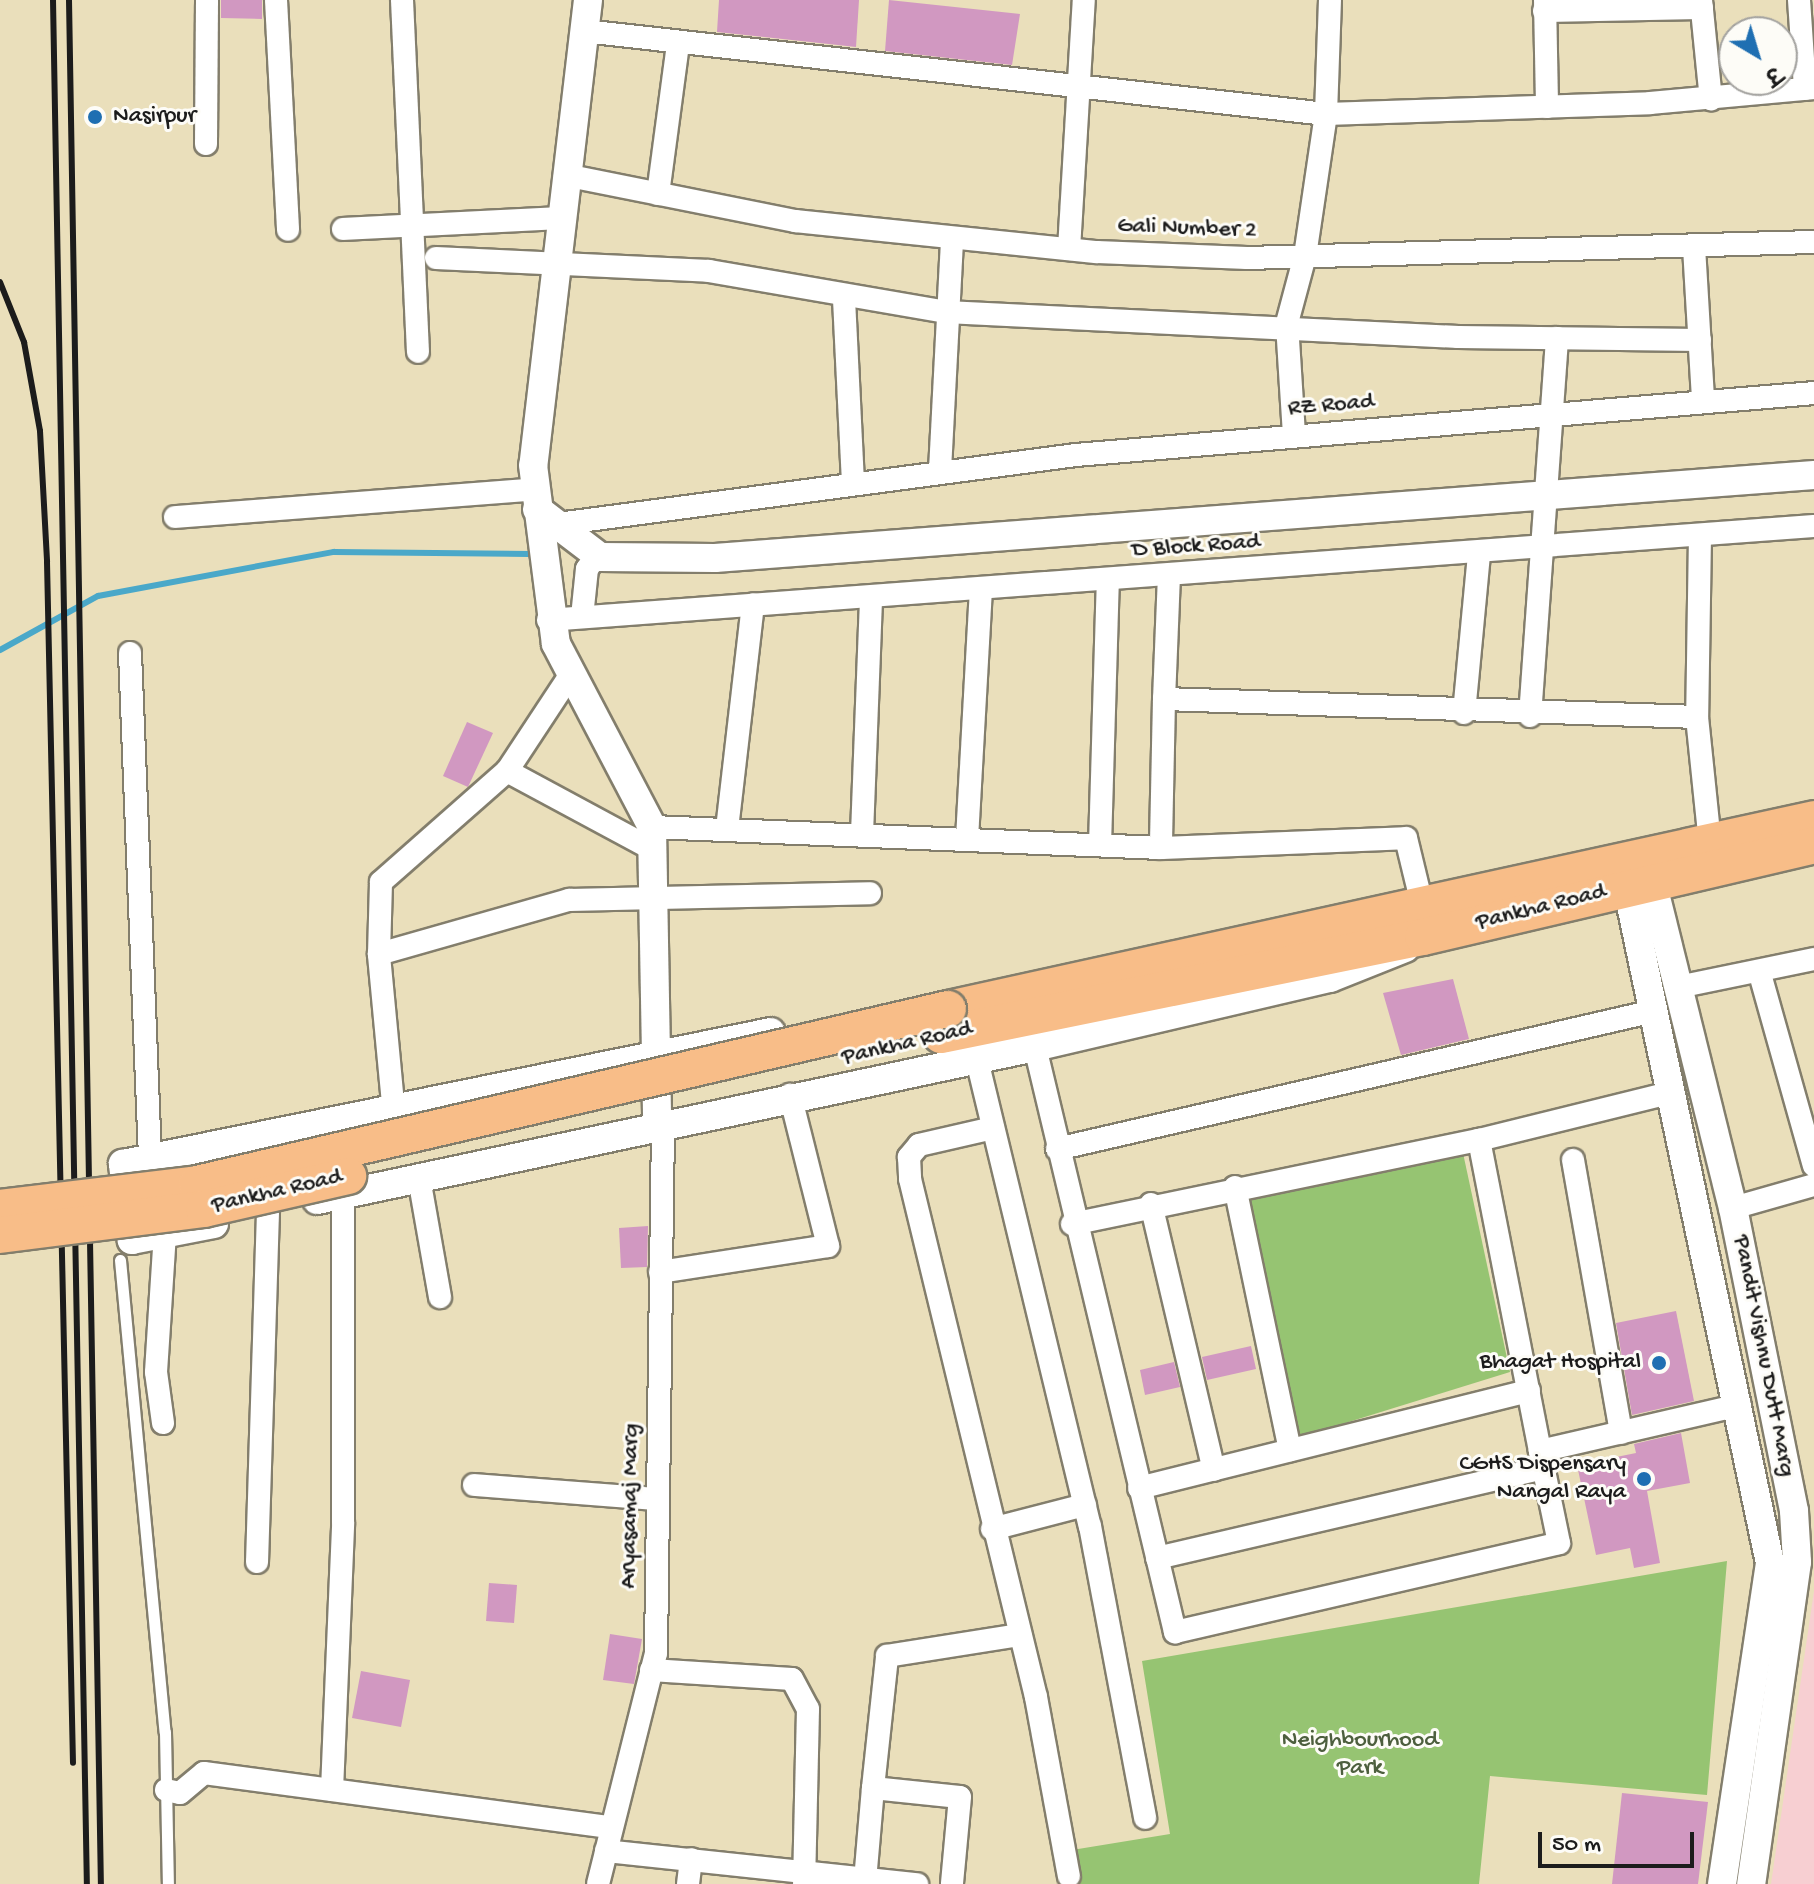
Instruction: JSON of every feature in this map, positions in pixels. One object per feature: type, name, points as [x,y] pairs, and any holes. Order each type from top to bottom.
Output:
[{"type":"main road","name":"Pankha Road","points":[[1637,872],[1710,842],[1814,819]]},
{"type":"main road","name":"Pankha Road","points":[[0,1208],[197,1184],[1637,872],[1814,845]]},
{"type":"main road","name":"Pankha Road","points":[[0,1235],[204,1209],[944,1022]]},
{"type":"street","points":[[206,144],[207,0]]},
{"type":"street","points":[[276,0],[288,230]]},
{"type":"street","points":[[402,0],[418,352]]},
{"type":"street","points":[[588,0],[555,261],[543,507],[548,620],[569,677],[653,838],[657,893],[660,1124]]},
{"type":"street","points":[[1069,249],[1082,90],[1084,0]]},
{"type":"street","points":[[1294,435],[1287,323],[1305,256],[1326,114],[1330,0]]},
{"type":"street","points":[[584,31],[1082,90],[1326,114],[1711,100],[1810,89],[1799,0]]},
{"type":"street","points":[[1547,107],[1545,5],[1701,4],[1711,100]]},
{"type":"street","points":[[658,194],[678,44]]},
{"type":"street","name":"Gali Number 2","points":[[565,175],[658,194],[952,241],[1069,249],[1305,256],[1814,242]]},
{"type":"street","points":[[343,229],[414,228],[560,218]]},
{"type":"street","points":[[940,470],[952,241]]},
{"type":"street","points":[[1694,247],[1703,400]]},
{"type":"street","points":[[436,258],[555,261],[709,271],[844,299],[946,312],[1287,323],[1557,338],[1700,340]]},
{"type":"street","points":[[844,299],[853,483]]},
{"type":"street","points":[[1530,716],[1538,548],[1551,499],[1557,338]]},
{"type":"street","name":"RZ Road","points":[[175,517],[543,507],[853,483],[940,470],[1294,435],[1814,393]]},
{"type":"street","points":[[543,507],[597,555],[617,561],[730,557],[1551,499],[1814,475]]},
{"type":"street","name":"D Block Road","points":[[548,620],[1814,526]]},
{"type":"street","points":[[1700,535],[1697,717],[1710,842]]},
{"type":"street","points":[[1464,713],[1479,553]]},
{"type":"street","points":[[582,617],[587,569],[597,555]]},
{"type":"street","points":[[1161,848],[1169,575]]},
{"type":"street","points":[[1100,845],[1108,580]]},
{"type":"street","points":[[967,839],[981,589]]},
{"type":"street","points":[[862,834],[871,597]]},
{"type":"street","points":[[727,829],[753,605]]},
{"type":"street","points":[[130,653],[150,1158]]},
{"type":"street","points":[[394,1114],[379,954],[381,882],[390,870],[507,771],[569,677]]},
{"type":"street","points":[[1164,699],[1530,716],[1697,717]]},
{"type":"street","points":[[507,771],[653,838],[727,829],[1161,848],[1406,838],[1422,920]]},
{"type":"street","name":"Pandit Vishnu Dutt Marg","points":[[1637,872],[1678,987],[1733,1208],[1794,1511],[1794,1562],[1751,1884]]},
{"type":"street","name":"Pandit Vishnu Dutt Marg","points":[[1637,872],[1654,1011],[1740,1405],[1794,1562],[1722,1884]]},
{"type":"street","points":[[379,954],[557,902],[657,893],[870,893]]},
{"type":"street","points":[[1355,903],[1422,920],[1379,963],[1330,978],[977,1060],[790,1095],[343,1195],[130,1238],[123,1166],[150,1158],[394,1114],[1355,903]]},
{"type":"street","points":[[1678,987],[1760,974],[1814,959]]},
{"type":"street","points":[[1760,974],[1807,1118],[1814,1166]]},
{"type":"street","points":[[1057,1149],[1654,1011]]},
{"type":"street","points":[[1035,1047],[1072,1224],[1175,1632],[1559,1543],[1479,1140]]},
{"type":"street","points":[[977,1060],[1085,1505],[1145,1818]]},
{"type":"street","points":[[1072,1224],[1151,1204],[1479,1140],[1673,1092]]},
{"type":"street","points":[[660,1272],[828,1246],[790,1095]]},
{"type":"street","name":"Aryasamaj Marg","points":[[598,1884],[651,1670],[660,1272],[660,1124]]},
{"type":"street","points":[[993,1128],[939,1138],[909,1157],[992,1529],[1020,1635],[1069,1876]]},
{"type":"street","points":[[1573,1160],[1621,1433]]},
{"type":"street","points":[[419,1178],[440,1297]]},
{"type":"street","points":[[1733,1208],[1814,1185]]},
{"type":"street","points":[[1235,1187],[1290,1450]]},
{"type":"street","points":[[332,1790],[343,1522],[343,1195]]},
{"type":"street","points":[[1151,1204],[1214,1470]]},
{"type":"street","points":[[257,1562],[268,1211]]},
{"type":"street","points":[[163,1423],[156,1372],[165,1233]]},
{"type":"street","points":[[1139,1488],[1529,1391]]},
{"type":"street","points":[[1157,1558],[1542,1460],[1621,1433],[1740,1405]]},
{"type":"street","points":[[474,1485],[654,1499]]},
{"type":"street","points":[[992,1529],[1085,1505]]},
{"type":"street","points":[[865,1881],[887,1656],[1020,1635]]},
{"type":"street","points":[[651,1670],[792,1679],[808,1709],[804,1881]]},
{"type":"street","points":[[166,1790],[180,1793],[204,1773],[611,1827]]},
{"type":"street","points":[[873,1788],[960,1797],[952,1884]]},
{"type":"street","points":[[606,1851],[691,1859],[804,1881],[917,1884]]},
{"type":"street","points":[[688,1884],[691,1859]]},
{"type":"lane","points":[[120,1260],[166,1790],[168,1884]]},
{"type":"shaded area","points":[[1814,1591],[1814,1884],[1771,1884]]},
{"type":"green space","points":[[1463,1153],[1510,1372],[1297,1438],[1249,1196]]},
{"type":"green space","name":"Neighbourhood Park","points":[[1727,1561],[1707,1795],[1490,1776],[1479,1884],[1078,1884],[1072,1850],[1170,1834],[1142,1661]]},
{"type":"building","points":[[221,0],[262,0],[262,19],[221,18]]},
{"type":"building","points":[[719,0],[859,0],[856,47],[717,32]]},
{"type":"building","points":[[889,0],[1020,14],[1012,65],[885,51]]},
{"type":"building","points":[[467,722],[493,733],[468,787],[443,776]]},
{"type":"building","points":[[1453,979],[1469,1039],[1401,1055],[1383,993]]},
{"type":"building","points":[[648,1226],[647,1267],[621,1268],[619,1228]]},
{"type":"building","points":[[1676,1311],[1694,1401],[1632,1415],[1616,1323]]},
{"type":"building","points":[[1251,1346],[1256,1369],[1207,1380],[1202,1357]]},
{"type":"building","points":[[1174,1362],[1180,1387],[1145,1395],[1140,1370]]},
{"type":"building","points":[[1681,1433],[1690,1483],[1647,1491],[1660,1563],[1634,1568],[1630,1548],[1596,1555],[1577,1465],[1636,1453],[1634,1444]]},
{"type":"building","points":[[489,1583],[517,1585],[514,1623],[486,1621]]},
{"type":"building","points":[[610,1634],[642,1639],[634,1684],[603,1680]]},
{"type":"building","points":[[361,1671],[410,1680],[401,1727],[352,1718]]},
{"type":"building","points":[[1622,1793],[1708,1802],[1698,1884],[1612,1884]]},
{"type":"waterway","points":[[0,650],[98,596],[334,552],[529,554]]},
{"type":"railway","points":[[53,0],[87,1884]]},
{"type":"railway","points":[[69,0],[101,1884]]},
{"type":"railway","points":[[0,282],[24,342],[40,431],[47,562],[73,1763]]},
{"type":"place","name":"Nasirpur","points":[[95,117]]},
{"type":"place","name":"Bhagat Hospital","points":[[1659,1363]]},
{"type":"place","name":"CGHS Dispensary Nangal Raya","points":[[1644,1479]]}]
